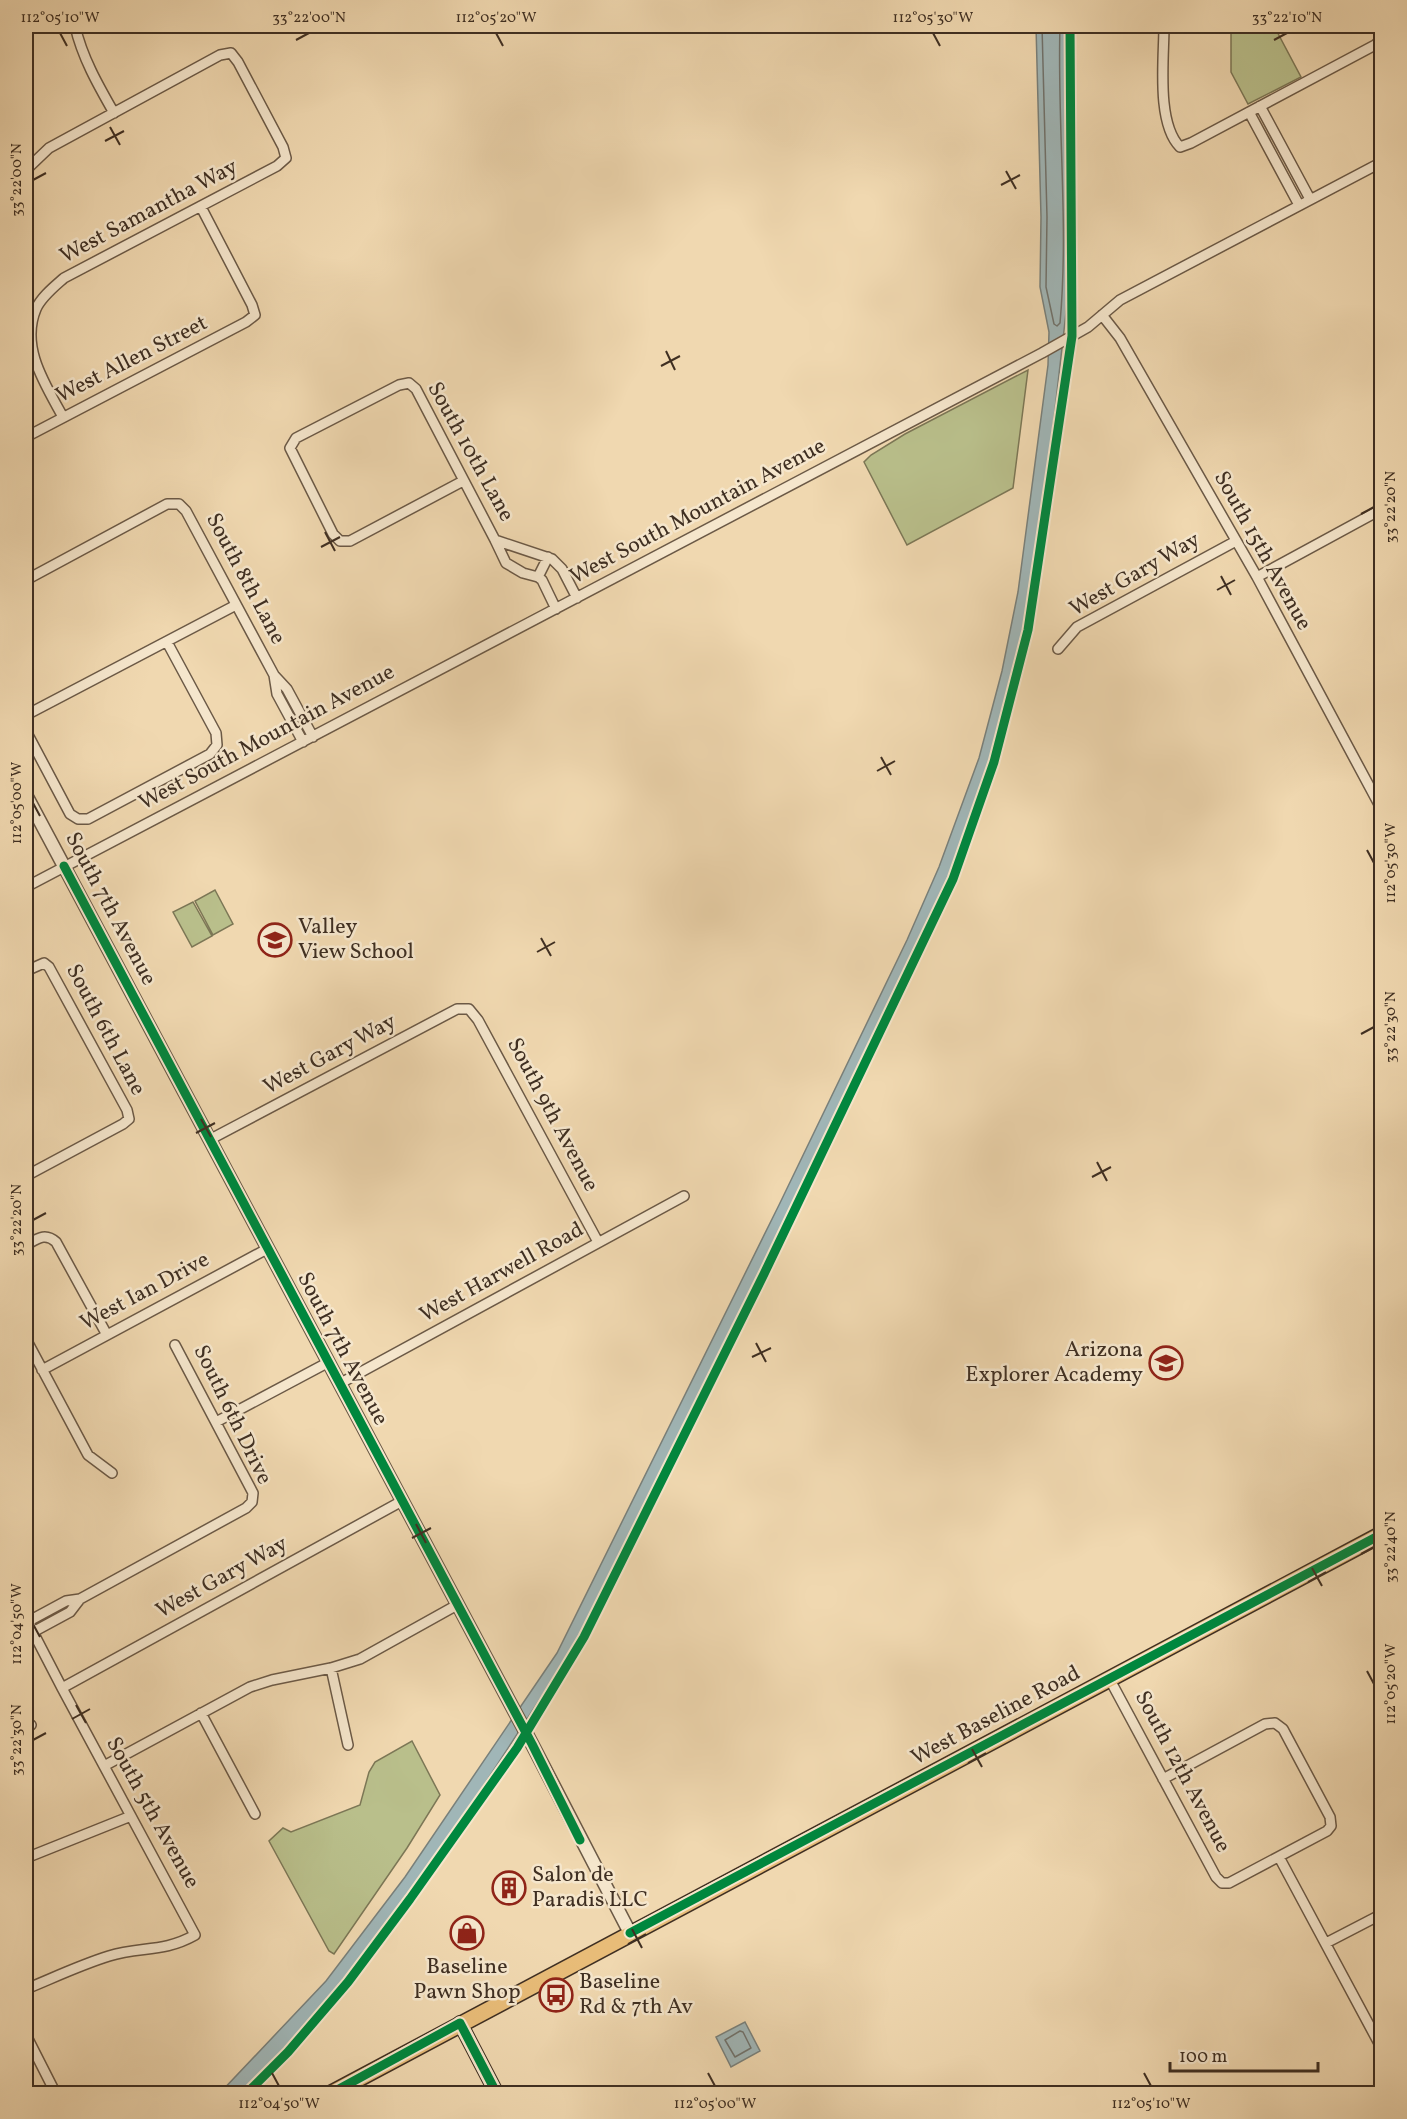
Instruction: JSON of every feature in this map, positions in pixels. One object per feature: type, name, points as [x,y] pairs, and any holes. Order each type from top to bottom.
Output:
[{"type":"main road","name":"West Baseline Road","points":[[330,2094],[1382,1534]]},
{"type":"main road","points":[[460,2023],[497,2094]]},
{"type":"street","points":[[26,170],[49,148],[114,113],[91,71],[75,26]]},
{"type":"street","points":[[1164,26],[1166,119],[1173,140],[1180,147],[1375,45],[1382,39]]},
{"type":"street","name":"West Samantha Way","points":[[63,417],[40,375],[31,349],[30,332],[36,307],[64,278],[277,166],[286,158],[283,147],[231,53],[220,55],[114,113]]},
{"type":"street","points":[[1260,106],[1310,199]]},
{"type":"street","points":[[1249,112],[1299,205]]},
{"type":"street","points":[[1277,165],[1289,159]]},
{"type":"street","name":"West South Mountain Avenue","points":[[26,887],[1046,351],[1088,327],[1120,300],[1382,162]]},
{"type":"street","name":"West Allen Street","points":[[26,437],[246,322],[255,315],[201,207]]},
{"type":"street","name":"South 15th Avenue","points":[[1101,315],[1120,338],[1257,577],[1381,808]]},
{"type":"street","name":"South 10th Lane","points":[[463,481],[350,541],[340,541],[333,534],[290,452],[291,444],[296,438],[399,385],[409,384],[416,389],[506,563],[523,573],[538,577]]},
{"type":"street","name":"South 8th Lane","points":[[26,579],[167,504],[179,504],[186,511],[274,675],[287,689],[313,737]]},
{"type":"street","points":[[1257,577],[1382,510]]},
{"type":"street","name":"South 10th Lane","points":[[495,540],[548,557]]},
{"type":"street","name":"West Gary Way","points":[[1058,649],[1077,627],[1236,541]]},
{"type":"street","points":[[556,609],[546,587],[538,577],[548,557],[557,563],[577,598]]},
{"type":"street","points":[[26,720],[30,713],[236,605]]},
{"type":"street","points":[[26,731],[70,814],[78,819],[88,819],[210,754],[217,745],[216,733],[167,642]]},
{"type":"street","name":"South 8th Lane","points":[[274,675],[278,694],[303,742]]},
{"type":"street","points":[[282,703],[292,698]]},
{"type":"street","name":"South 7th Avenue","points":[[26,795],[630,1933]]},
{"type":"street","name":"South 6th Lane","points":[[26,971],[44,963],[49,967],[127,1110],[129,1119],[26,1176]]},
{"type":"street","name":"West Gary Way","points":[[209,1140],[457,1009],[469,1009]]},
{"type":"street","name":"South 9th Avenue","points":[[469,1009],[478,1020],[598,1242]]},
{"type":"street","name":"West Harwell Road","points":[[339,1384],[684,1196]]},
{"type":"street","points":[[26,1245],[43,1236],[51,1237],[56,1242],[106,1335]]},
{"type":"street","name":"West Ian Drive","points":[[42,1370],[267,1249]]},
{"type":"street","points":[[26,1339],[88,1455],[112,1473]]},
{"type":"street","name":"South 6th Drive","points":[[80,1599],[246,1508],[252,1502],[253,1493],[175,1345]]},
{"type":"street","points":[[216,1422],[327,1363]]},
{"type":"street","name":"West Gary Way","points":[[62,1688],[402,1501]]},
{"type":"street","points":[[27,1617],[66,1601],[80,1599]]},
{"type":"street","points":[[33,1632],[70,1612],[80,1599]]},
{"type":"street","points":[[104,1766],[260,1683],[331,1668],[360,1659],[457,1605]]},
{"type":"street","points":[[53,1608],[59,1618]]},
{"type":"street","name":"South 5th Avenue","points":[[26,1989],[108,1956],[131,1950],[161,1948],[195,1935],[62,1688],[27,1617]]},
{"type":"street","points":[[331,1668],[348,1745]]},
{"type":"street","name":"South 12th Avenue","points":[[1109,1678],[1216,1877],[1222,1883],[1229,1883],[1279,1857]]},
{"type":"street","points":[[201,1713],[255,1814]]},
{"type":"street","points":[[1163,1779],[1264,1724],[1275,1723],[1283,1729],[1330,1817],[1331,1826],[1327,1832],[1279,1857],[1382,2049]]},
{"type":"street","points":[[26,1858],[131,1816]]},
{"type":"street","points":[[1326,1943],[1382,1914]]},
{"type":"street","points":[[26,2035],[56,2094]]},
{"type":"green space","points":[[1231,26],[1274,26],[1301,77],[1248,104],[1231,72]]},
{"type":"green space","points":[[1028,370],[1013,488],[907,545],[864,462],[871,455],[905,434]]},
{"type":"green space","points":[[215,890],[233,924],[213,935],[195,901]]},
{"type":"green space","points":[[193,902],[212,936],[192,947],[173,912]]},
{"type":"green space","points":[[412,1741],[440,1795],[407,1848],[334,1954],[329,1951],[269,1841],[283,1828],[291,1832],[360,1805],[369,1772],[375,1762]]},
{"type":"water","points":[[1036,26],[1065,26],[1069,162],[1069,286],[1039,551],[1021,650],[988,775],[941,900],[766,1264],[585,1630],[437,1857],[347,1979],[292,2042],[241,2093],[219,2094],[326,1981],[405,1877],[557,1653],[779,1205],[907,940],[939,867],[979,758],[1002,671],[1018,592],[1048,365],[1049,332],[1040,287],[1041,217]]},
{"type":"water","points":[[745,2022],[760,2051],[731,2067],[716,2037]]},
{"type":"cycle path","points":[[246,2094],[288,2052],[348,1982],[410,1899],[517,1748],[584,1637],[764,1274],[953,879],[994,762],[1028,630],[1072,336],[1070,26]]},
{"type":"cycle path","points":[[64,866],[532,1744],[580,1840]]},
{"type":"cycle path","points":[[630,1933],[1382,1534]]},
{"type":"cycle path","points":[[330,2094],[460,2023],[497,2094]]},
{"type":"place","name":"Valley View School","points":[[275,940]]},
{"type":"place","name":"Arizona Explorer Academy","points":[[1166,1363]]},
{"type":"place","name":"Salon de Paradis LLC","points":[[509,1888]]},
{"type":"place","name":"Baseline Pawn Shop","points":[[467,1933]]},
{"type":"place","name":"Baseline Rd & 7th Av","points":[[556,1995]]}]
